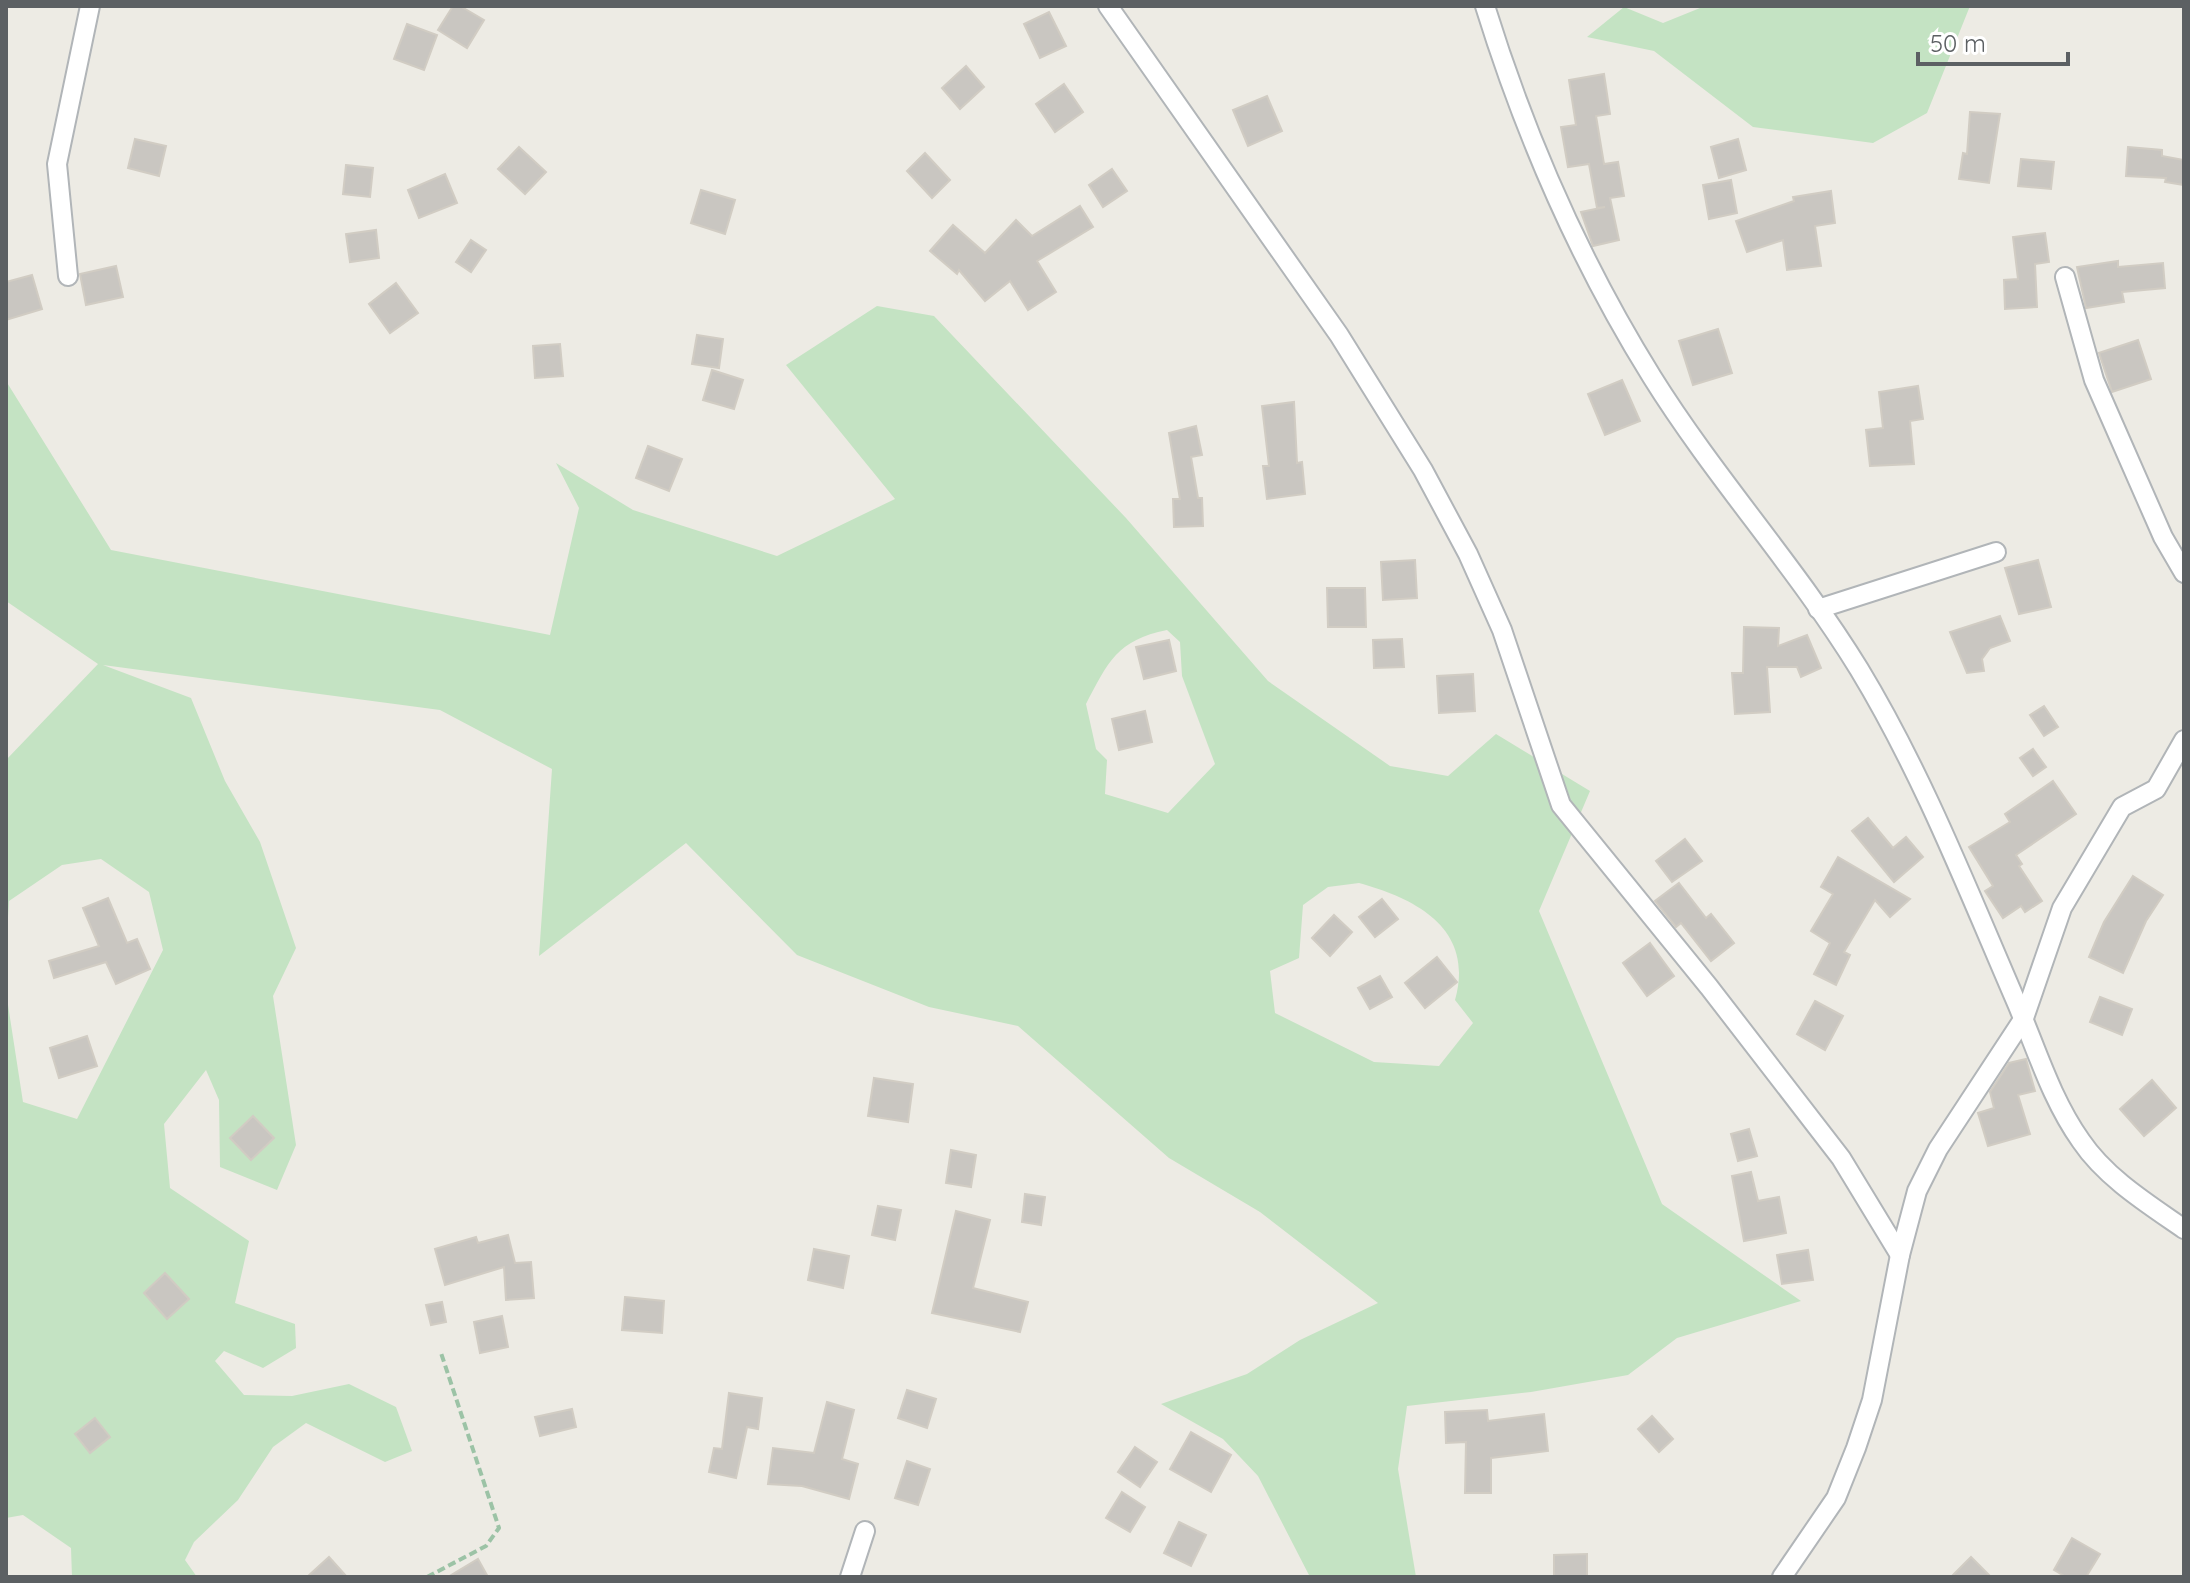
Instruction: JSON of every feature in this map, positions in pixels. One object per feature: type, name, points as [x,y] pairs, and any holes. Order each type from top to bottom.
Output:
[{"type":"street","points":[[68,276],[57,164],[90,6]]},
{"type":"street","points":[[1108,6],[1339,335],[1423,470],[1468,554],[1502,630],[1561,805],[1709,987],[1841,1158],[1900,1255]]},
{"type":"street","points":[[1485,6],[1550,180],[1616,312],[1652,377],[1859,669],[1916,775],[2024,1018],[2041,1070],[2080,1140],[2113,1176],[2184,1229]]},
{"type":"street","points":[[2065,277],[2094,380],[2163,537],[2184,573]]},
{"type":"street","points":[[1818,609],[1996,552]]},
{"type":"street","points":[[1782,1577],[1836,1498],[1856,1448],[1878,1374],[1900,1255],[1917,1191],[1938,1149],[2024,1018],[2062,908],[2122,807],[2156,789],[2184,740]]},
{"type":"street","points":[[850,1577],[865,1531]]},
{"type":"path","points":[[427,1577],[486,1546],[499,1528],[441,1353]]},
{"type":"green space","points":[[1705,6],[1970,6],[1927,113],[1873,143],[1753,127],[1654,51],[1587,37],[1624,7],[1663,23]]},
{"type":"green space","points":[[877,306],[934,316],[1126,518],[1268,681],[1390,766],[1448,776],[1496,734],[1590,791],[1539,911],[1662,1204],[1801,1301],[1677,1338],[1628,1375],[1531,1392],[1407,1406],[1398,1469],[1416,1577],[1310,1577],[1258,1476],[1223,1439],[1161,1404],[1247,1374],[1300,1340],[1378,1303],[1260,1212],[1169,1158],[1018,1026],[929,1007],[797,955],[686,843],[539,956],[552,769],[440,710],[103,665],[191,698],[225,781],[260,842],[296,948],[273,996],[296,1145],[277,1190],[220,1167],[219,1100],[206,1070],[164,1124],[170,1188],[249,1241],[235,1303],[295,1324],[296,1348],[263,1368],[224,1351],[215,1361],[244,1395],[292,1396],[349,1384],[396,1407],[412,1451],[385,1462],[306,1423],[273,1447],[238,1500],[194,1542],[185,1560],[197,1577],[72,1577],[71,1548],[23,1515],[6,1518],[6,992],[23,1102],[77,1119],[163,950],[149,892],[101,859],[62,865],[9,901],[6,950],[6,760],[98,664],[6,601],[6,381],[111,550],[550,635],[579,508],[556,463],[633,510],[777,556],[895,499],[786,365]],"holes":[[[1167,630],[1180,642],[1182,676],[1215,764],[1168,813],[1105,794],[1107,760],[1096,749],[1086,704],[1116,655],[1136,640]],[[1359,883],[1420,908],[1449,936],[1457,954],[1459,975],[1455,1000],[1473,1023],[1439,1066],[1374,1062],[1275,1013],[1270,971],[1299,958],[1303,905],[1328,887]]]},
{"type":"building","points":[[453,6],[460,6],[484,20],[467,48],[438,30]]},
{"type":"building","points":[[1049,12],[1066,46],[1040,58],[1024,24]]},
{"type":"building","points":[[407,24],[437,35],[424,70],[394,59]]},
{"type":"building","points":[[966,66],[984,87],[960,109],[942,88]]},
{"type":"building","points":[[1604,74],[1610,114],[1596,116],[1604,164],[1618,162],[1624,196],[1610,198],[1619,240],[1593,246],[1581,212],[1605,207],[1597,208],[1589,164],[1568,167],[1561,127],[1576,125],[1569,80]]},
{"type":"building","points":[[1064,84],[1083,112],[1055,132],[1036,104]]},
{"type":"building","points":[[1267,96],[1282,131],[1248,146],[1233,110]]},
{"type":"building","points":[[1970,112],[2000,114],[1989,183],[1959,179],[1963,153],[1967,154]]},
{"type":"building","points":[[135,139],[166,146],[159,176],[128,168]]},
{"type":"building","points":[[1738,139],[1746,170],[1719,178],[1711,147]]},
{"type":"building","points":[[519,147],[546,172],[525,194],[498,169]]},
{"type":"building","points":[[2128,147],[2162,150],[2162,156],[2184,160],[2184,185],[2165,182],[2166,178],[2126,176]]},
{"type":"building","points":[[925,153],[950,180],[932,198],[907,171]]},
{"type":"building","points":[[2021,159],[2054,162],[2051,189],[2018,186]]},
{"type":"building","points":[[346,165],[373,168],[370,197],[343,194]]},
{"type":"building","points":[[1112,169],[1127,191],[1103,207],[1089,185]]},
{"type":"building","points":[[445,174],[457,203],[419,218],[408,190]]},
{"type":"building","points":[[1731,180],[1737,213],[1709,219],[1703,185]]},
{"type":"building","points":[[701,190],[735,200],[725,234],[691,223]]},
{"type":"building","points":[[1831,191],[1835,223],[1815,226],[1821,266],[1787,270],[1783,240],[1747,252],[1736,221],[1794,201],[1793,197]]},
{"type":"building","points":[[1080,206],[1093,227],[1037,261],[1056,292],[1028,310],[1010,281],[985,301],[959,270],[957,274],[930,251],[953,225],[985,253],[1016,220],[1032,236]]},
{"type":"building","points":[[376,230],[379,258],[350,262],[346,234]]},
{"type":"building","points":[[2045,233],[2049,262],[2035,264],[2037,307],[2005,309],[2004,280],[2018,279],[2013,237]]},
{"type":"building","points":[[471,240],[486,250],[471,272],[456,262]]},
{"type":"building","points":[[2118,261],[2118,267],[2163,263],[2165,288],[2122,292],[2124,302],[2086,308],[2077,267]]},
{"type":"building","points":[[116,266],[123,297],[86,305],[80,274]]},
{"type":"building","points":[[32,275],[42,309],[6,320],[6,282]]},
{"type":"building","points":[[396,283],[418,313],[390,333],[369,304]]},
{"type":"building","points":[[1718,329],[1732,373],[1693,385],[1679,341]]},
{"type":"building","points":[[697,335],[723,339],[719,368],[692,364]]},
{"type":"building","points":[[2138,340],[2151,379],[2112,392],[2099,353]]},
{"type":"building","points":[[560,344],[563,376],[535,378],[533,346]]},
{"type":"building","points":[[712,370],[743,380],[734,409],[703,400]]},
{"type":"building","points":[[1622,380],[1640,421],[1605,435],[1588,394]]},
{"type":"building","points":[[1918,386],[1923,419],[1910,421],[1914,464],[1870,466],[1866,430],[1883,428],[1879,392]]},
{"type":"building","points":[[1294,402],[1297,463],[1302,462],[1305,494],[1267,499],[1263,466],[1269,466],[1262,406]]},
{"type":"building","points":[[1196,426],[1202,455],[1191,457],[1198,498],[1202,498],[1203,526],[1174,527],[1173,499],[1180,499],[1169,433]]},
{"type":"building","points":[[648,446],[682,459],[669,491],[636,478]]},
{"type":"building","points":[[1415,560],[1417,598],[1383,600],[1381,562]]},
{"type":"building","points":[[2038,560],[2051,607],[2019,614],[2005,568]]},
{"type":"building","points":[[1327,588],[1365,588],[1366,627],[1328,627]]},
{"type":"building","points":[[2000,616],[2010,641],[1990,648],[1982,659],[1984,671],[1967,673],[1950,632]]},
{"type":"building","points":[[1744,627],[1779,628],[1778,646],[1807,635],[1821,668],[1801,677],[1797,667],[1767,667],[1770,712],[1735,714],[1732,673],[1743,673]]},
{"type":"building","points":[[1402,639],[1404,667],[1374,668],[1373,640]]},
{"type":"building","points":[[1169,640],[1176,671],[1144,679],[1136,647]]},
{"type":"building","points":[[1473,674],[1475,711],[1439,713],[1437,676]]},
{"type":"building","points":[[2044,706],[2058,727],[2044,736],[2030,715]]},
{"type":"building","points":[[1145,711],[1152,742],[1119,750],[1112,719]]},
{"type":"building","points":[[2033,749],[2046,767],[2033,776],[2020,758]]},
{"type":"building","points":[[2053,781],[2076,814],[2016,855],[2022,864],[2019,866],[2042,901],[2025,912],[2021,906],[2003,918],[1985,891],[1993,886],[1969,847],[2010,822],[2005,814]]},
{"type":"building","points":[[1868,818],[1893,848],[1906,837],[1923,857],[1894,882],[1852,831]]},
{"type":"building","points":[[1685,839],[1702,861],[1672,882],[1656,861]]},
{"type":"building","points":[[1838,857],[1910,899],[1890,917],[1875,900],[1844,952],[1850,955],[1836,985],[1814,974],[1830,943],[1811,931],[1833,894],[1821,887]]},
{"type":"building","points":[[2133,876],[2163,895],[2146,921],[2123,973],[2089,957],[2104,922]]},
{"type":"building","points":[[1679,883],[1706,918],[1711,914],[1734,943],[1711,961],[1681,923],[1676,927],[1655,901]]},
{"type":"building","points":[[108,898],[127,943],[137,939],[150,969],[116,984],[106,962],[54,978],[49,961],[99,946],[83,908]]},
{"type":"building","points":[[1382,899],[1398,919],[1375,937],[1359,917]]},
{"type":"building","points":[[1334,915],[1352,932],[1330,956],[1312,938]]},
{"type":"building","points":[[1650,943],[1674,976],[1647,996],[1623,963]]},
{"type":"building","points":[[1437,957],[1457,982],[1425,1008],[1405,983]]},
{"type":"building","points":[[1380,976],[1392,997],[1370,1009],[1358,988]]},
{"type":"building","points":[[2100,997],[2132,1009],[2122,1035],[2090,1022]]},
{"type":"building","points":[[1815,1001],[1843,1016],[1825,1050],[1797,1034]]},
{"type":"building","points":[[87,1036],[97,1066],[59,1078],[50,1048]]},
{"type":"building","points":[[2026,1059],[2035,1091],[2018,1095],[2030,1134],[1988,1146],[1978,1113],[1994,1108],[1990,1092],[2009,1063]]},
{"type":"building","points":[[874,1078],[913,1084],[908,1122],[868,1116]]},
{"type":"building","points":[[2152,1080],[2176,1108],[2144,1136],[2120,1109]]},
{"type":"building","points":[[253,1116],[274,1138],[251,1160],[230,1138]]},
{"type":"building","points":[[1749,1129],[1757,1156],[1738,1161],[1731,1134]]},
{"type":"building","points":[[951,1150],[976,1155],[971,1187],[946,1183]]},
{"type":"building","points":[[1751,1172],[1758,1201],[1779,1197],[1786,1233],[1744,1241],[1732,1176]]},
{"type":"building","points":[[1025,1194],[1045,1197],[1041,1225],[1022,1222]]},
{"type":"building","points":[[878,1206],[901,1210],[895,1240],[872,1235]]},
{"type":"building","points":[[956,1211],[990,1220],[973,1288],[1028,1302],[1020,1332],[932,1313]]},
{"type":"building","points":[[508,1235],[515,1263],[531,1262],[534,1298],[506,1300],[504,1267],[445,1285],[435,1249],[476,1237],[478,1243]]},
{"type":"building","points":[[814,1249],[849,1256],[843,1288],[808,1280]]},
{"type":"building","points":[[1808,1250],[1813,1280],[1782,1284],[1777,1255]]},
{"type":"building","points":[[165,1273],[189,1299],[167,1319],[144,1293]]},
{"type":"building","points":[[625,1297],[664,1301],[662,1333],[622,1330]]},
{"type":"building","points":[[442,1302],[446,1322],[431,1325],[426,1305]]},
{"type":"building","points":[[502,1316],[508,1347],[480,1353],[474,1322]]},
{"type":"building","points":[[907,1390],[936,1399],[927,1428],[898,1418]]},
{"type":"building","points":[[729,1393],[762,1398],[758,1429],[747,1427],[736,1478],[709,1472],[714,1448],[722,1449]]},
{"type":"building","points":[[827,1402],[854,1410],[842,1459],[858,1464],[849,1499],[802,1486],[768,1484],[773,1448],[814,1453]]},
{"type":"building","points":[[572,1409],[576,1427],[540,1436],[535,1417]]},
{"type":"building","points":[[1487,1410],[1488,1421],[1544,1414],[1548,1451],[1491,1458],[1491,1493],[1465,1493],[1466,1442],[1446,1443],[1445,1412]]},
{"type":"building","points":[[1652,1416],[1673,1439],[1659,1452],[1638,1429]]},
{"type":"building","points":[[95,1418],[110,1437],[90,1453],[75,1434]]},
{"type":"building","points":[[1191,1432],[1231,1455],[1211,1492],[1170,1469]]},
{"type":"building","points":[[1135,1447],[1157,1462],[1140,1487],[1118,1472]]},
{"type":"building","points":[[907,1461],[930,1469],[918,1505],[895,1498]]},
{"type":"building","points":[[1122,1492],[1145,1507],[1130,1532],[1106,1518]]},
{"type":"building","points":[[1179,1522],[1206,1535],[1191,1566],[1164,1553]]},
{"type":"building","points":[[2072,1538],[2100,1554],[2086,1577],[2066,1577],[2054,1570]]},
{"type":"building","points":[[1587,1554],[1587,1577],[1554,1577],[1554,1555]]},
{"type":"building","points":[[329,1557],[347,1577],[307,1577]]},
{"type":"building","points":[[1971,1557],[1991,1577],[1951,1577]]},
{"type":"building","points":[[478,1559],[488,1577],[448,1577]]}]
